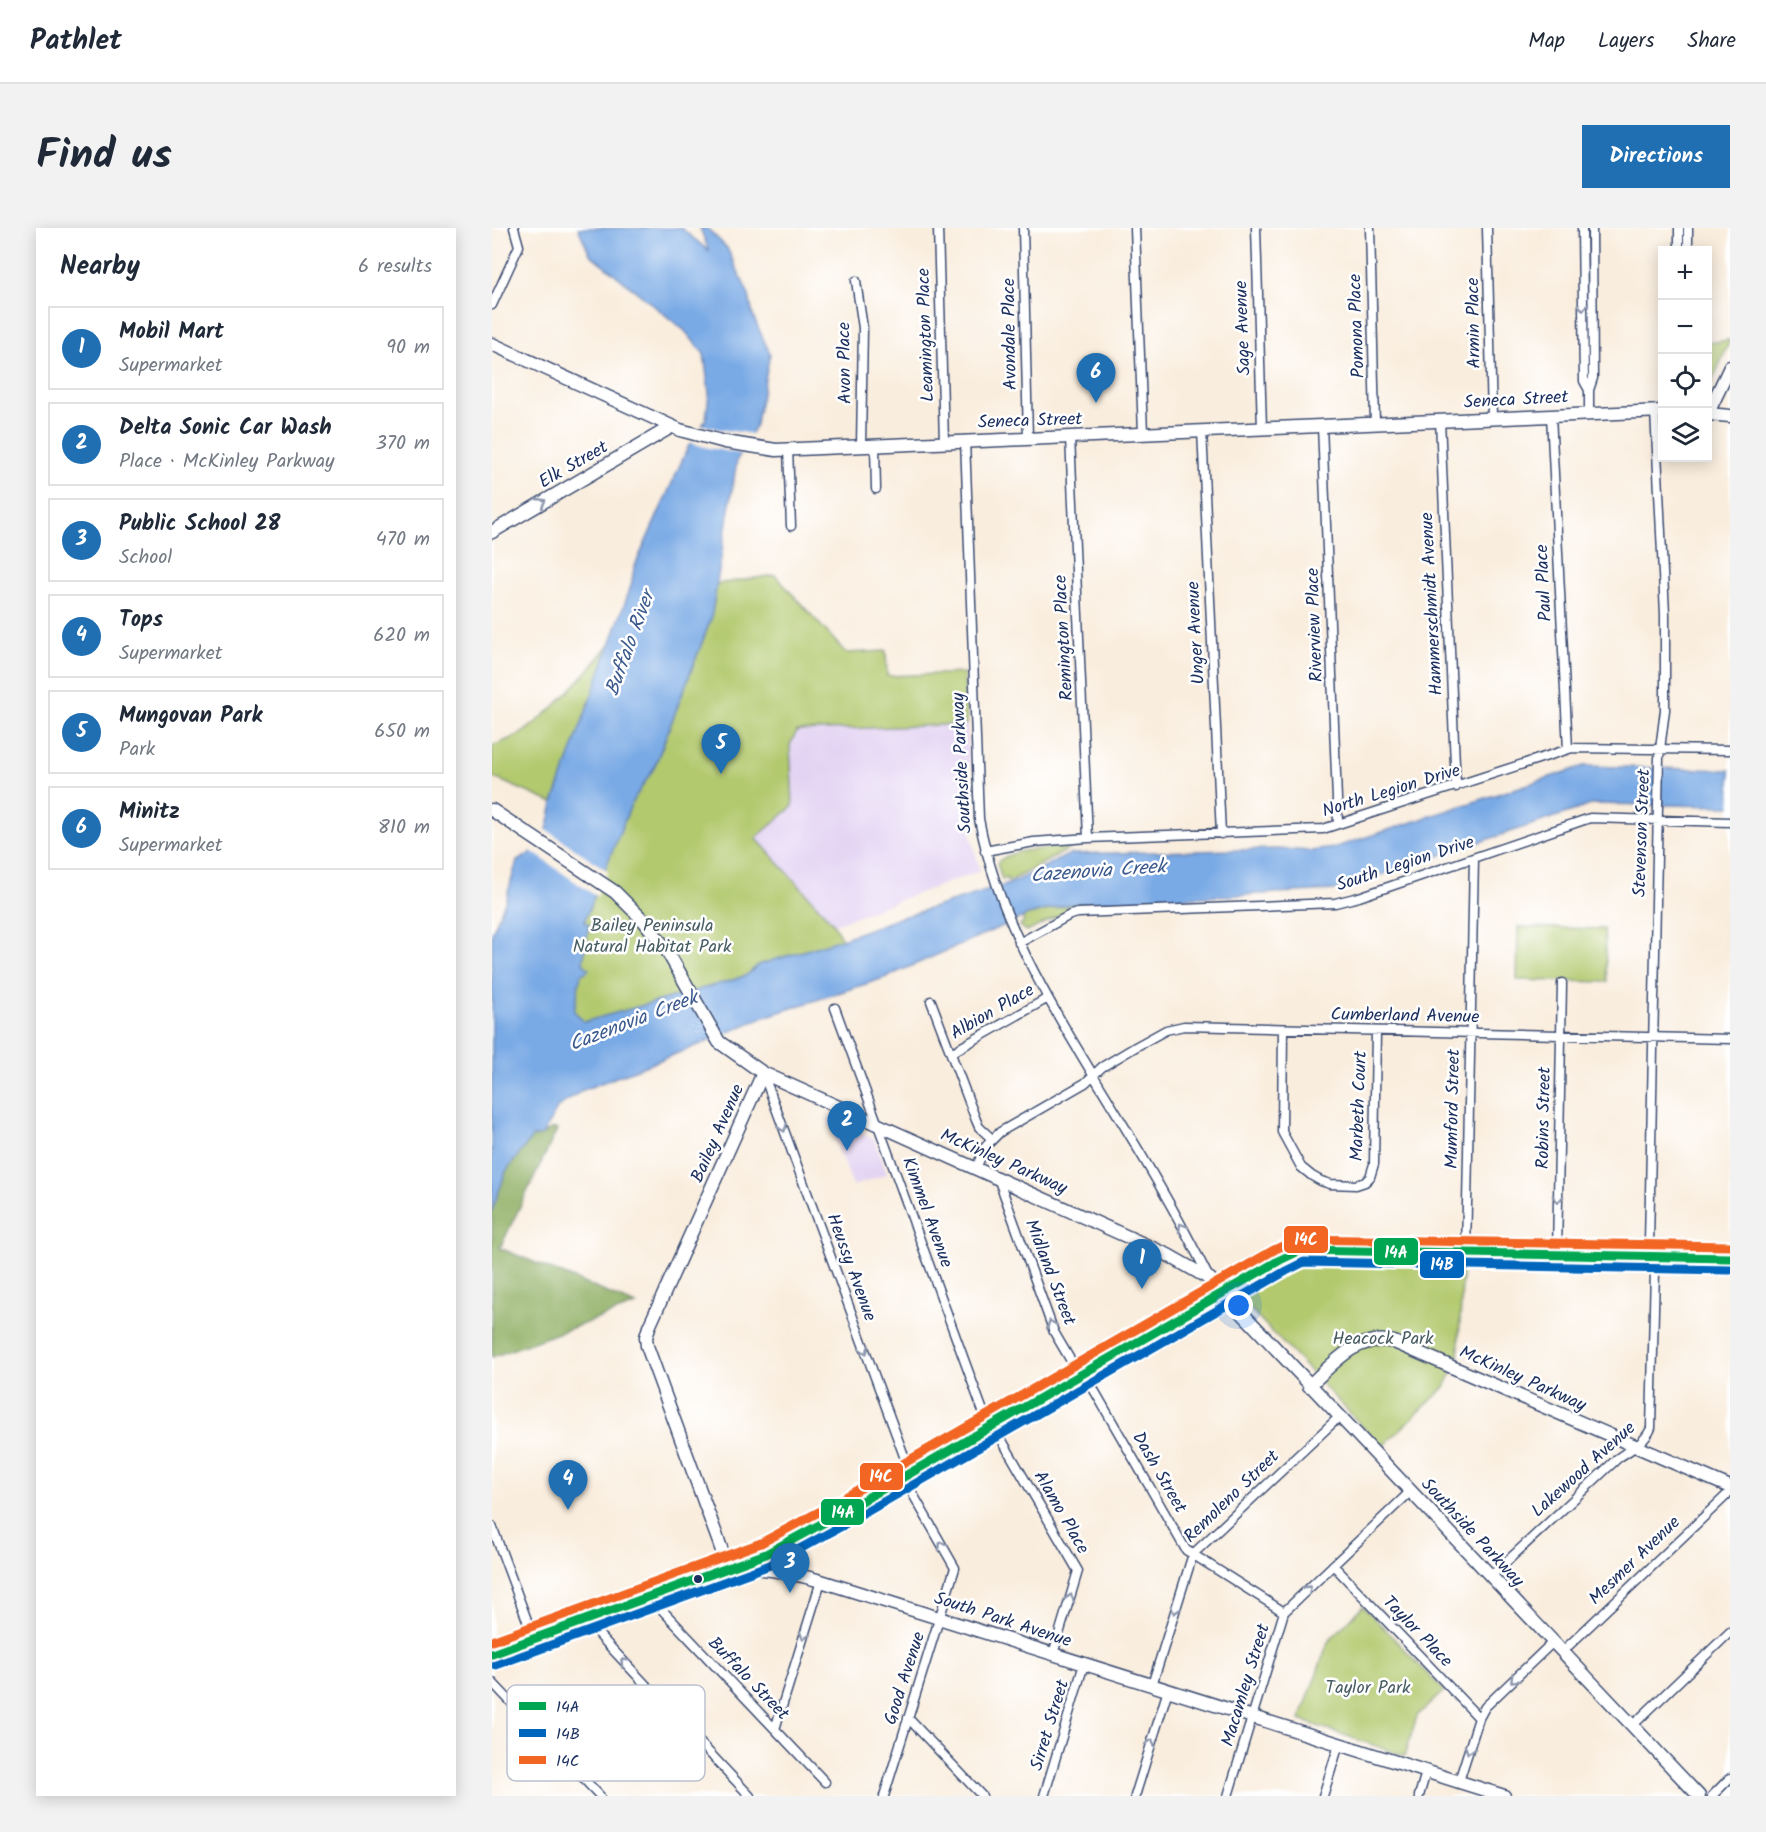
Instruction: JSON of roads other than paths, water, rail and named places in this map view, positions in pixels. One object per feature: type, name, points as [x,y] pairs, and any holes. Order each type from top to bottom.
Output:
[{"type":"main road","name":"Seneca Street","points":[[492,344],[676,429],[725,442],[771,449],[1658,411]]},
{"type":"main road","points":[[1710,408],[1730,367]]},
{"type":"main road","points":[[1712,414],[1730,416]]},
{"type":"main road","name":"Elk Street","points":[[492,532],[676,429]]},
{"type":"main road","name":"Bailey Avenue","points":[[492,810],[615,892],[644,921],[666,949],[719,1042],[763,1073],[646,1336],[647,1346],[728,1567]]},
{"type":"main road","name":"McKinley Parkway","points":[[763,1073],[1168,1255],[1210,1279],[1223,1292]]},
{"type":"main road","points":[[728,1567],[766,1554],[1223,1292],[1301,1250],[1730,1258]]},
{"type":"main road","name":"Southside Parkway","points":[[1223,1292],[1699,1796]]},
{"type":"main road","name":"McKinley Parkway","points":[[1310,1386],[1340,1358],[1360,1344],[1385,1340],[1412,1348],[1730,1490]]},
{"type":"main road","name":"South Park Avenue","points":[[492,1654],[728,1567],[758,1567],[785,1571],[822,1581],[1504,1796]]},
{"type":"street","points":[[492,305],[519,246],[514,228]]},
{"type":"street","name":"Leamington Place","points":[[938,228],[944,442]]},
{"type":"street","name":"Avondale Place","points":[[1023,228],[1028,439]]},
{"type":"street","points":[[1135,228],[1143,432]]},
{"type":"street","name":"Sage Avenue","points":[[1256,228],[1263,428]]},
{"type":"street","name":"Pomona Place","points":[[1370,228],[1375,423]]},
{"type":"street","name":"Armin Place","points":[[1487,228],[1492,418]]},
{"type":"street","points":[[1582,228],[1584,381],[1589,390]]},
{"type":"street","points":[[1589,413],[1589,390],[1593,378],[1592,228]]},
{"type":"street","points":[[1679,228],[1679,246]]},
{"type":"street","points":[[1688,228],[1688,246]]},
{"type":"street","points":[[1582,278],[1592,279]]},
{"type":"street","name":"Avon Place","points":[[856,281],[863,328],[861,446]]},
{"type":"street","name":"Paul Place","points":[[1551,415],[1568,749]]},
{"type":"street","name":"Hammerschmidt Avenue","points":[[1440,420],[1456,787]]},
{"type":"street","name":"Riverview Place","points":[[1322,425],[1338,825]]},
{"type":"street","name":"Unger Avenue","points":[[1202,430],[1221,834]]},
{"type":"street","name":"Remington Place","points":[[1070,437],[1088,838]]},
{"type":"street","name":"Southside Parkway","points":[[965,441],[979,819],[985,851],[1019,943],[1048,998],[1151,1172],[1210,1279]]},
{"type":"street","points":[[875,445],[876,489]]},
{"type":"street","points":[[788,449],[791,526]]},
{"type":"street","name":"Stevenson Street","points":[[1652,1256],[1649,1243],[1657,817],[1659,753],[1665,710],[1665,615],[1660,462]]},
{"type":"street","name":"North Legion Drive","points":[[985,851],[1034,842],[1088,838],[1323,829],[1572,748],[1659,753],[1730,750]]},
{"type":"street","name":"South Legion Drive","points":[[1019,943],[1070,915],[1078,913],[1345,902],[1590,818],[1657,817],[1730,822]]},
{"type":"street","name":"Mumford Street","points":[[1466,1253],[1474,858]]},
{"type":"street","name":"Robins Street","points":[[1557,1254],[1562,983]]},
{"type":"street","name":"Albion Place","points":[[951,1053],[1048,998]]},
{"type":"street","points":[[932,1001],[976,1120],[992,1139],[986,1146],[976,1168]]},
{"type":"street","name":"Kimmel Avenue","points":[[835,1008],[984,1414],[991,1426]]},
{"type":"street","name":"Cumberland Avenue","points":[[992,1139],[1008,1127],[1085,1083],[1102,1067],[1174,1028],[1730,1039]]},
{"type":"street","name":"Marbeth Court","points":[[1283,1029],[1282,1132],[1301,1167],[1312,1176],[1330,1184],[1356,1185],[1371,1177],[1374,1164],[1376,1031]]},
{"type":"street","name":"Heussy Avenue","points":[[763,1073],[907,1464],[908,1474]]},
{"type":"street","name":"Midland Street","points":[[998,1178],[1054,1332],[1071,1361],[1082,1374]]},
{"type":"street","name":"Lakewood Avenue","points":[[1490,1577],[1618,1458],[1647,1437],[1651,1428],[1655,1270],[1652,1256]]},
{"type":"street","name":"Dash Street","points":[[1082,1374],[1090,1383],[1186,1550],[1284,1612]]},
{"type":"street","name":"Remoleno Street","points":[[1152,1685],[1193,1554],[1339,1417]]},
{"type":"street","name":"Alamo Place","points":[[991,1426],[1000,1437],[1078,1571],[1053,1654]]},
{"type":"street","name":"Good Avenue","points":[[884,1796],[955,1568],[910,1489],[908,1474]]},
{"type":"street","name":"Mesmer Avenue","points":[[1479,1718],[1485,1707],[1557,1647],[1730,1490]]},
{"type":"street","name":"Macamley Street","points":[[1228,1796],[1284,1612],[1410,1492]]},
{"type":"street","points":[[492,1526],[534,1639]]},
{"type":"street","name":"Taylor Place","points":[[1333,1565],[1479,1718]]},
{"type":"street","points":[[775,1729],[822,1581]]},
{"type":"street","name":"Buffalo Street","points":[[650,1596],[825,1782]]},
{"type":"street","points":[[585,1620],[646,1685]]},
{"type":"street","points":[[1632,1726],[1730,1632]]},
{"type":"street","name":"Sirret Street","points":[[1044,1796],[1084,1664]]},
{"type":"street","points":[[492,1682],[507,1698]]},
{"type":"street","points":[[1135,1796],[1167,1690]]},
{"type":"street","points":[[908,1718],[982,1796]]},
{"type":"street","points":[[1459,1781],[1479,1718]]},
{"type":"street","points":[[1323,1796],[1339,1744]]},
{"type":"street","points":[[705,1748],[750,1796]]},
{"type":"street","points":[[1419,1796],[1426,1772]]},
{"type":"street","points":[[1712,1796],[1730,1778]]},
{"type":"street","points":[[586,1781],[600,1796]]},
{"type":"water","points":[[578,228],[681,228],[709,251],[700,228],[707,228],[727,248],[749,295],[753,316],[770,354],[756,424],[737,460],[711,619],[654,768],[632,802],[584,922],[589,924],[583,963],[589,969],[581,974],[574,1011],[584,1022],[733,980],[747,975],[758,965],[1009,884],[1070,854],[1277,849],[1312,851],[1333,848],[1584,766],[1730,770],[1730,806],[1594,804],[1336,890],[1069,904],[1028,915],[884,978],[761,1018],[704,1043],[583,1090],[558,1107],[542,1135],[532,1137],[506,1171],[492,1211],[492,933],[506,899],[517,861],[531,853],[548,827],[553,803],[631,586],[634,568],[688,447],[706,419],[709,393],[704,354],[685,331],[590,254]]},
{"type":"place","name":"Minitz","points":[[1096,403]]},
{"type":"place","name":"Mungovan Park","points":[[721,774]]},
{"type":"place","name":"Delta Sonic Car Wash","points":[[847,1151]]},
{"type":"place","name":"Mobil Mart","points":[[1142,1289]]},
{"type":"place","name":"Tops","points":[[568,1510]]},
{"type":"place","name":"Public School 28","points":[[790,1593]]},
{"type":"water label","name":"Buffalo River","points":[[629,643]]},
{"type":"water label","name":"Cazenovia Creek","points":[[1098,870]]},
{"type":"water label","name":"Cazenovia Creek","points":[[633,1020]]},
{"type":"park label","name":"Bailey Peninsula Natural Habitat Park","points":[[652,935]]},
{"type":"park label","name":"Heacock Park","points":[[1383,1338]]},
{"type":"park label","name":"Taylor Park","points":[[1368,1687]]}]
